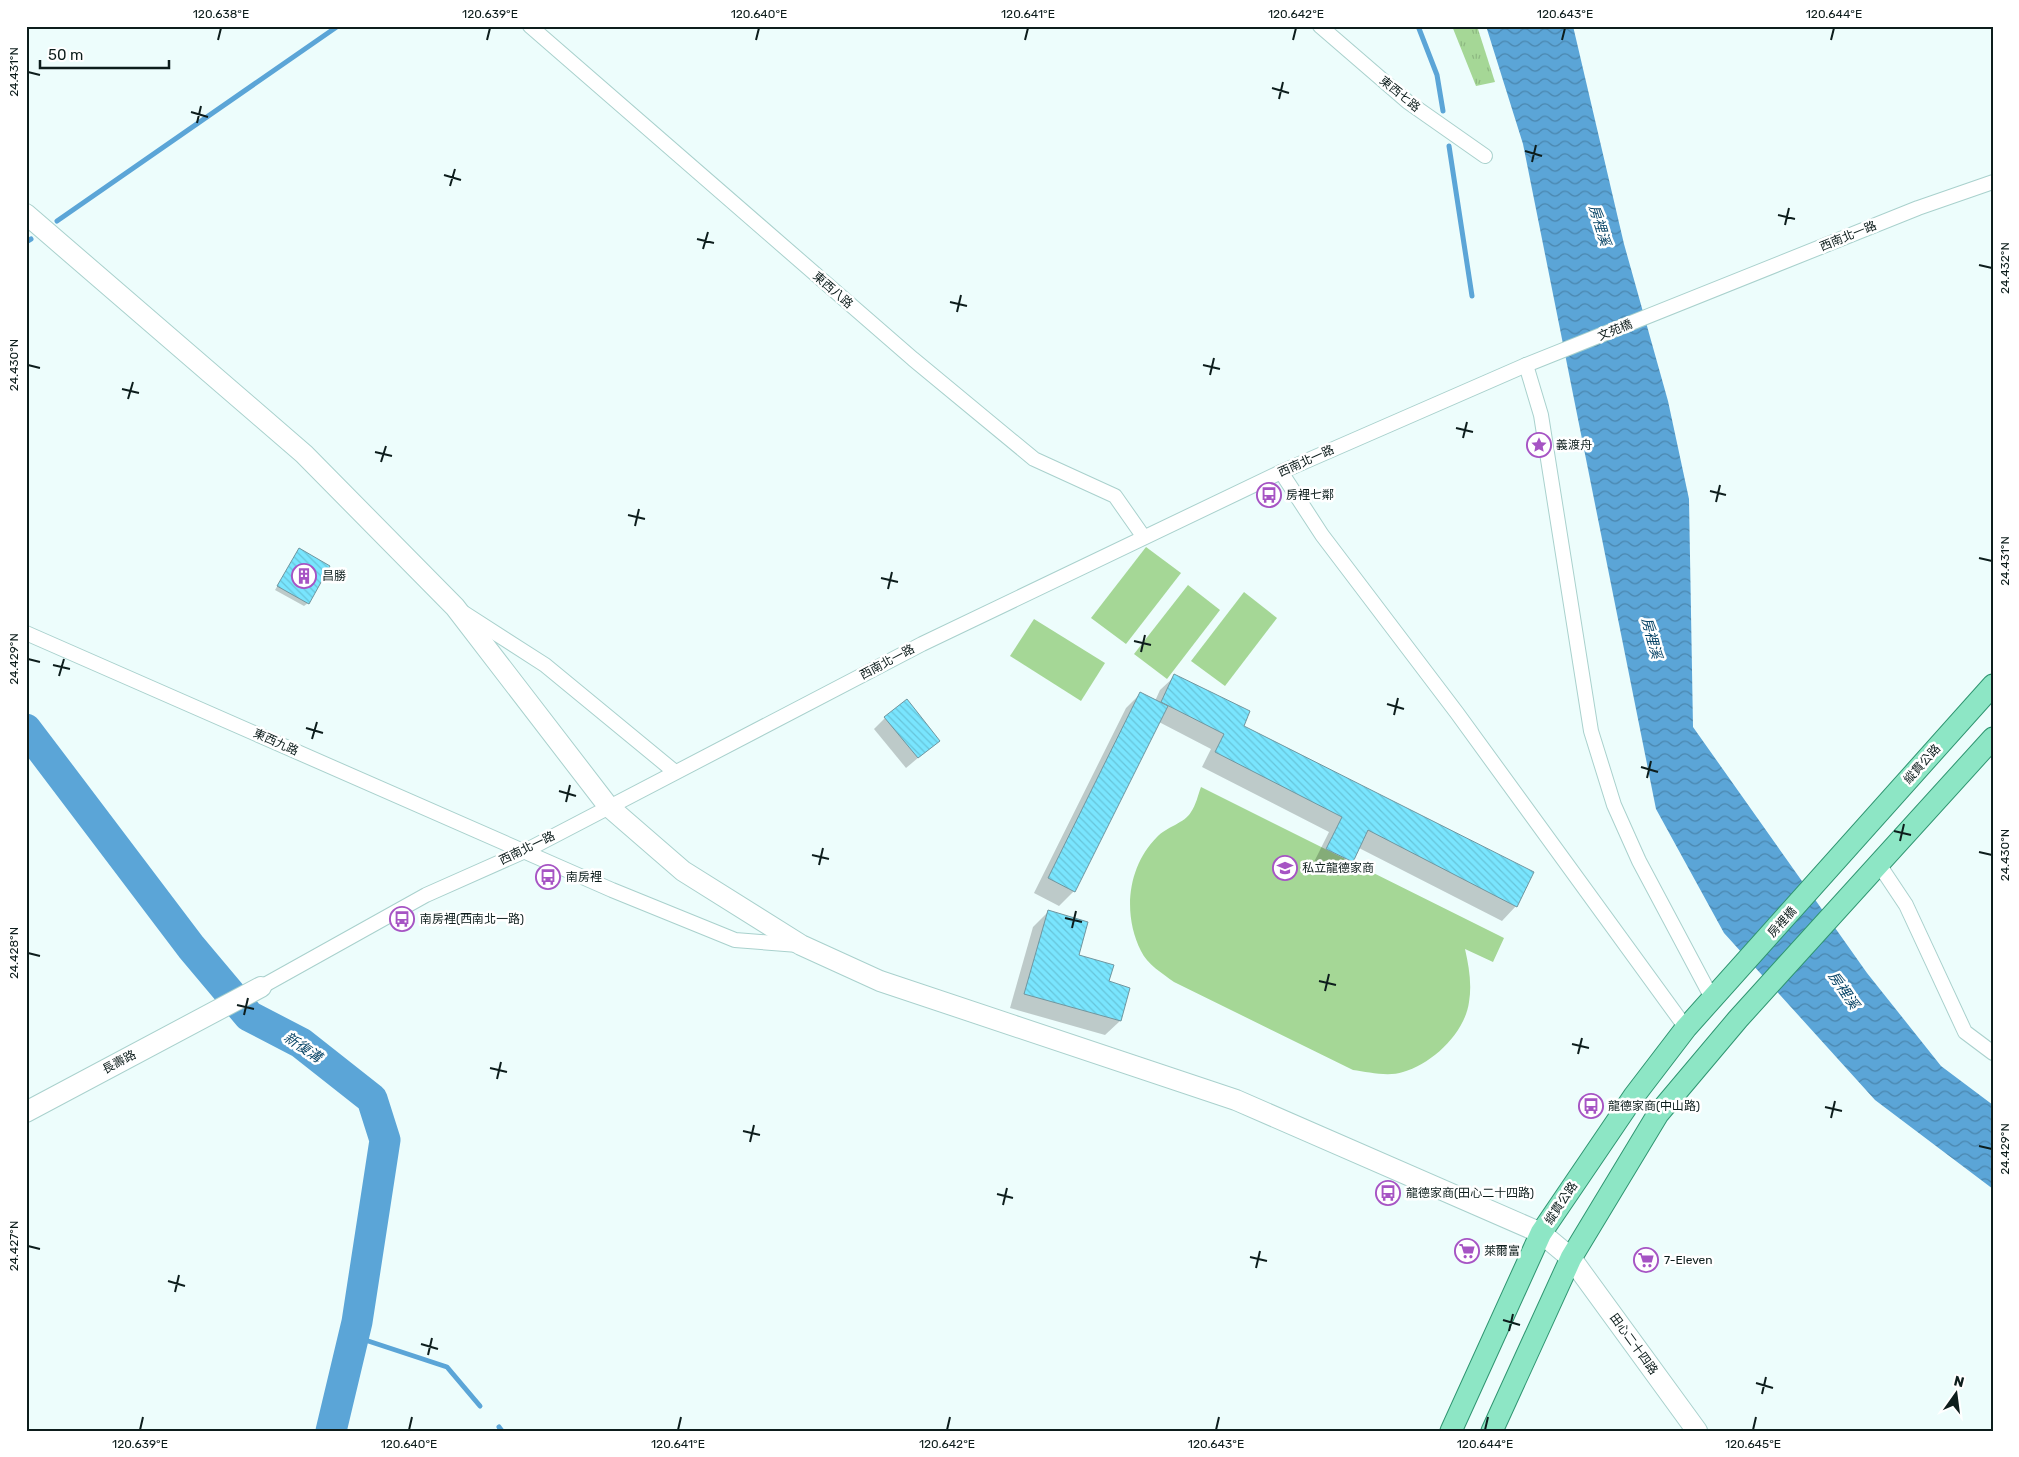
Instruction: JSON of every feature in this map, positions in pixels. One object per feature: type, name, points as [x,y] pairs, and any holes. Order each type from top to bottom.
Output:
[{"type":"main road","name":"田心二十四路","points":[[26,214],[304,454],[455,607],[608,806],[683,871],[801,945],[880,981],[1236,1100],[1541,1233],[1571,1258],[1697,1431]]},
{"type":"main road","name":"縱貫公路","points":[[1852,844],[1993,685]]},
{"type":"main road","points":[[1492,1431],[1571,1258],[1658,1114],[1738,1019],[1993,738]]},
{"type":"main road","name":"房裡橋","points":[[1712,1000],[1852,844]]},
{"type":"main road","name":"長壽路","points":[[26,1112],[261,987]]},
{"type":"main road","name":"縱貫公路","points":[[1451,1431],[1541,1233],[1634,1096],[1686,1028],[1712,1000]]},
{"type":"street","name":"東西八路","points":[[530,26],[913,359],[1034,459],[1116,496],[1144,536]]},
{"type":"street","name":"東西七路","points":[[1320,26],[1408,102],[1485,156]]},
{"type":"street","name":"西南北一路","points":[[1704,294],[1918,208],[1993,182]]},
{"type":"street","name":"文苑橋","points":[[1526,365],[1704,294]]},
{"type":"street","name":"西南北一路","points":[[261,987],[426,895],[526,851],[608,806],[922,644],[1281,472],[1526,365]]},
{"type":"street","points":[[1526,365],[1541,415],[1591,731],[1614,805],[1639,861],[1712,1000]]},
{"type":"street","points":[[1281,472],[1322,535],[1457,713],[1686,1028]]},
{"type":"street","points":[[455,607],[545,665],[675,772]]},
{"type":"street","name":"東西九路","points":[[26,633],[735,940],[801,945]]},
{"type":"street","points":[[1878,863],[1906,906],[1964,1032],[1993,1053]]},
{"type":"green space","points":[[1452,26],[1477,26],[1495,82],[1476,86]]},
{"type":"green space","points":[[1146,547],[1181,573],[1126,644],[1091,618]]},
{"type":"green space","points":[[1188,585],[1220,610],[1167,679],[1134,654]]},
{"type":"green space","points":[[1244,592],[1277,618],[1225,686],[1191,661]]},
{"type":"green space","points":[[1034,619],[1105,663],[1081,701],[1010,656]]},
{"type":"green space","points":[[1201,787],[1504,938],[1493,962],[1465,949],[1470,976],[1469,1002],[1466,1014],[1454,1036],[1436,1055],[1403,1072],[1385,1074],[1353,1070],[1174,982],[1147,960],[1141,951],[1131,921],[1131,891],[1134,876],[1147,849],[1157,837],[1188,816]]},
{"type":"water","name":"房裡溪","points":[[1486,26],[1573,26],[1624,244],[1668,401],[1689,499],[1693,727],[1867,973],[1941,1066],[1993,1105],[1993,1189],[1875,1100],[1724,933],[1656,809],[1523,144]]},
{"type":"building","name":"昌勝","points":[[299,548],[330,566],[309,604],[277,586]]},
{"type":"building","points":[[1174,674],[1250,711],[1244,726],[1534,872],[1517,907],[1368,830],[1353,862],[1326,849],[1342,817],[1215,752],[1224,734],[1161,702]]},
{"type":"building","points":[[1140,692],[1168,706],[1075,892],[1048,878]]},
{"type":"building","points":[[907,699],[940,741],[918,758],[884,717]]},
{"type":"building","points":[[1048,910],[1088,922],[1079,955],[1114,965],[1109,981],[1130,988],[1121,1021],[1024,994]]},
{"type":"waterway","points":[[57,221],[338,26]]},
{"type":"waterway","points":[[1418,26],[1437,75],[1443,111]]},
{"type":"waterway","points":[[1449,146],[1472,296]]},
{"type":"waterway","points":[[26,242],[31,239]]},
{"type":"waterway","name":"新復溝","points":[[26,729],[191,947],[249,1016],[301,1043],[372,1099],[385,1140],[357,1322],[331,1431]]},
{"type":"waterway","points":[[353,1336],[447,1367],[480,1406]]},
{"type":"waterway","points":[[499,1427],[502,1431]]},
{"type":"place","name":"義渡舟","points":[[1539,445]]},
{"type":"place","name":"房裡七鄰","points":[[1269,495]]},
{"type":"place","name":"昌勝","points":[[304,576]]},
{"type":"place","name":"私立龍德家商","points":[[1285,868]]},
{"type":"place","name":"南房裡","points":[[548,877]]},
{"type":"place","name":"南房裡(西南北一路)","points":[[402,919]]},
{"type":"place","name":"龍德家商(中山路)","points":[[1591,1106]]},
{"type":"place","name":"龍德家商(田心二十四路)","points":[[1388,1193]]},
{"type":"place","name":"萊爾富","points":[[1467,1251]]},
{"type":"place","name":"7-Eleven","points":[[1646,1260]]}]
